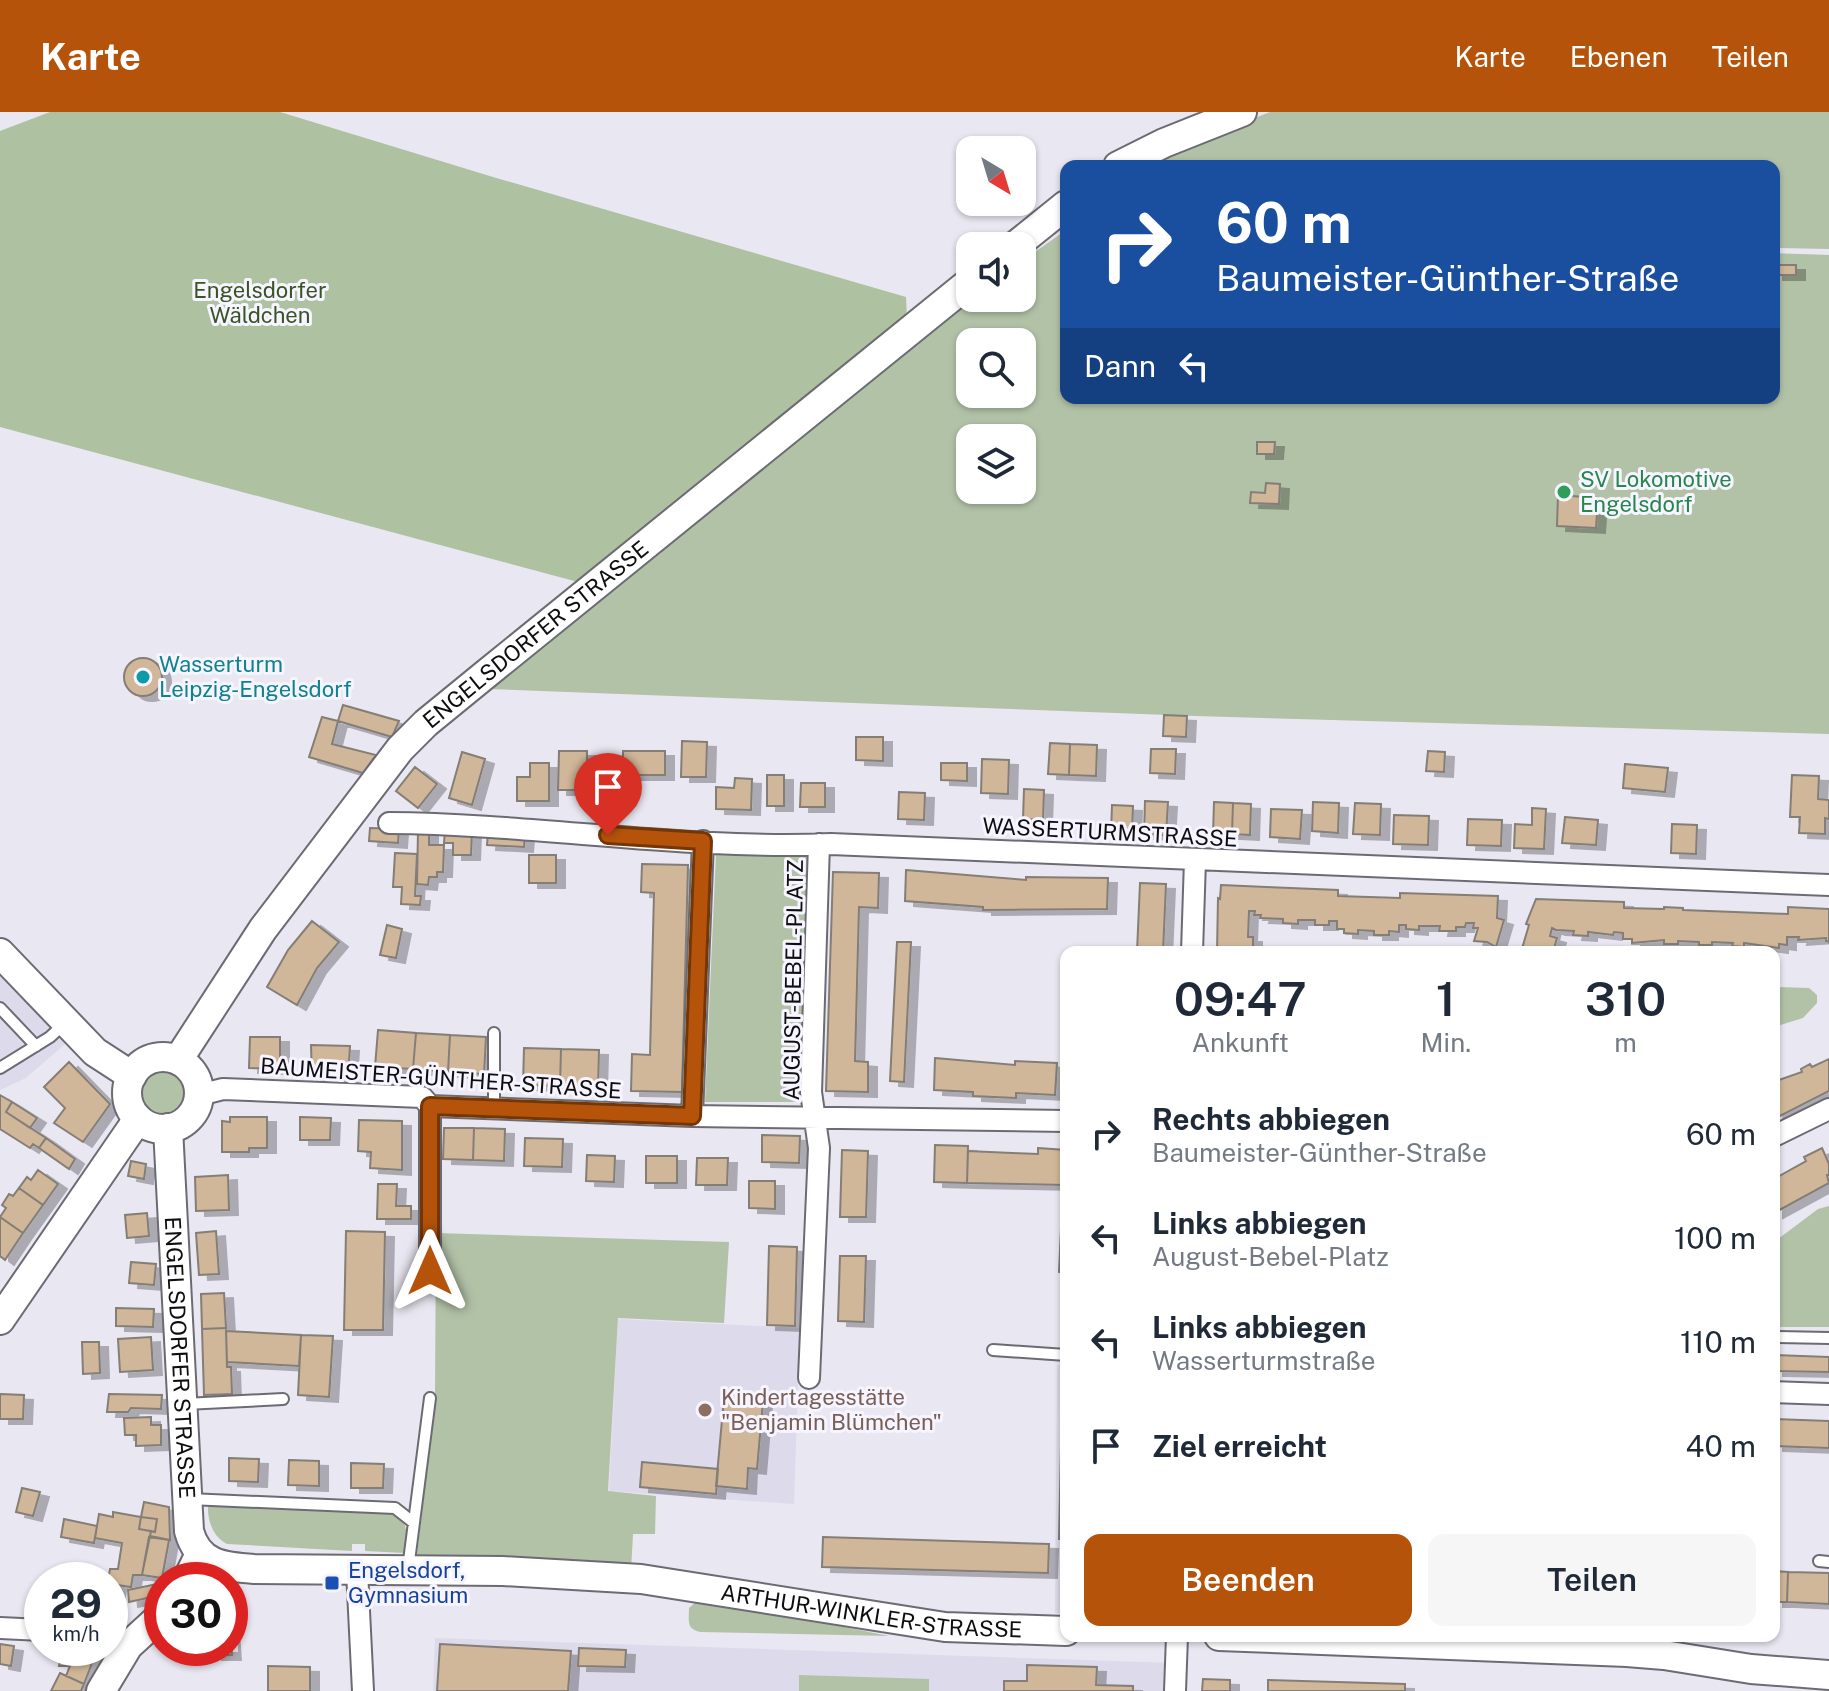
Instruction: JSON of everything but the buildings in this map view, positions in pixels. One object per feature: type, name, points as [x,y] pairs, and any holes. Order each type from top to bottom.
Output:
[{"type":"street","points":[[1130,160],[1242,112]]},
{"type":"street","points":[[1032,232],[1060,210]]},
{"type":"street","name":"ENGELSDORFER STRASSE","points":[[178,1060],[263,929],[400,749],[486,674],[956,293]]},
{"type":"street","name":"WASSERTURMSTRASSE","points":[[389,823],[450,823],[703,841],[1829,885]]},
{"type":"street","points":[[692,1116],[703,841]]},
{"type":"street","name":"AUGUST-BEBEL-PLATZ","points":[[809,1378],[819,1148],[811,1092],[819,844]]},
{"type":"street","points":[[1192,946],[1195,860]]},
{"type":"street","points":[[0,953],[95,1052],[132,1076]]},
{"type":"street","points":[[168,1057],[178,1060],[194,1074],[199,1095],[194,1112],[187,1120],[158,1129],[138,1119],[131,1110],[128,1099],[132,1076],[147,1061],[168,1057]]},
{"type":"street","name":"BAUMEISTER-GÜNTHER-STRASSE","points":[[199,1095],[223,1089],[422,1097],[430,1106],[692,1116],[1060,1121]]},
{"type":"street","points":[[430,1106],[430,1271]]},
{"type":"street","points":[[1780,1133],[1829,1109]]},
{"type":"street","points":[[0,1320],[138,1119]]},
{"type":"street","name":"ENGELSDORFER STRASSE","points":[[168,1128],[189,1531],[200,1554]]},
{"type":"street","points":[[1780,1392],[1829,1394]]},
{"type":"street","points":[[196,1562],[200,1554]]},
{"type":"street","name":"ARTHUR-WINKLER-STRASSE","points":[[200,1554],[210,1562],[226,1567],[357,1571],[408,1569],[626,1578],[945,1627],[1060,1631]]},
{"type":"street","points":[[357,1571],[363,1691]]},
{"type":"street","name":"ARTHUR-WINKLER-STRASSE","points":[[357,1571],[388,1579],[502,1590],[680,1585]]},
{"type":"street","points":[[0,1628],[24,1629]]},
{"type":"street","points":[[1175,1691],[1177,1642]]},
{"type":"street","points":[[1483,1642],[1664,1655],[1751,1669],[1829,1675]]},
{"type":"street","points":[[1664,1655],[1713,1653],[1829,1657]]},
{"type":"street","points":[[101,1691],[111,1666]]},
{"type":"lane","points":[[0,1008],[36,1046]]},
{"type":"lane","points":[[0,1068],[50,1037],[66,1021]]},
{"type":"lane","points":[[494,1033],[494,1108]]},
{"type":"lane","points":[[1780,1337],[1829,1338]]},
{"type":"lane","points":[[993,1350],[1060,1355]]},
{"type":"lane","points":[[408,1569],[430,1398]]},
{"type":"lane","points":[[183,1404],[283,1399]]},
{"type":"lane","points":[[188,1499],[395,1508],[414,1523]]},
{"type":"shaded area","points":[[0,975],[65,1044],[26,1078],[0,1090]]},
{"type":"shaded area","name":"Kindertagesstätte \"Benjamin Blümchen\"","points":[[618,1319],[800,1328],[794,1504],[609,1491]]},
{"type":"shaded area","points":[[1057,1365],[1060,1365],[1060,1613],[1055,1613]]},
{"type":"shaded area","points":[[435,1638],[1175,1663],[1174,1691],[433,1691]]},
{"type":"green space","name":"Engelsdorfer Wäldchen","points":[[50,112],[280,112],[906,297],[907,320],[578,582],[0,427],[0,131]]},
{"type":"green space","points":[[1270,112],[1829,112],[1829,249],[1780,248],[1780,160],[1154,160]]},
{"type":"green space","points":[[1060,234],[1060,404],[1780,404],[1780,253],[1829,255],[1829,734],[1195,716],[488,689],[956,311],[1036,312],[1036,251]]},
{"type":"green space","points":[[716,853],[811,857],[802,1102],[705,1102]]},
{"type":"green space","points":[[1780,987],[1809,988],[1817,995],[1817,1003],[1803,1018],[1780,1025]]},
{"type":"green space","points":[[164,1071],[180,1078],[187,1094],[180,1110],[164,1117],[148,1110],[141,1094],[148,1078]]},
{"type":"green space","points":[[1829,1206],[1829,1327],[1780,1327],[1780,1238],[1818,1209]]},
{"type":"green space","points":[[436,1233],[729,1242],[724,1323],[618,1318],[608,1491],[656,1496],[655,1534],[633,1534],[631,1571],[416,1563],[435,1395]]},
{"type":"green space","points":[[208,1505],[391,1513],[404,1525],[406,1546],[404,1553],[365,1551],[365,1544],[352,1544],[352,1551],[227,1544],[212,1528]]},
{"type":"green space","points":[[698,1600],[889,1636],[700,1632],[690,1627],[689,1621],[689,1608]]},
{"type":"green space","points":[[799,1675],[929,1679],[929,1691],[799,1691]]},
{"type":"place","name":"SV Lokomotive Engelsdorf","points":[[1564,492]]},
{"type":"place","name":"Wasserturm Leipzig-Engelsdorf","points":[[143,677]]},
{"type":"place","name":"Kindertagesstätte \"Benjamin Blümchen\"","points":[[705,1410]]},
{"type":"place","name":"Engelsdorf, Gymnasium","points":[[332,1583]]},
{"type":"route","points":[[430,1271],[430,1106],[692,1116],[703,841],[608,835]]}]
